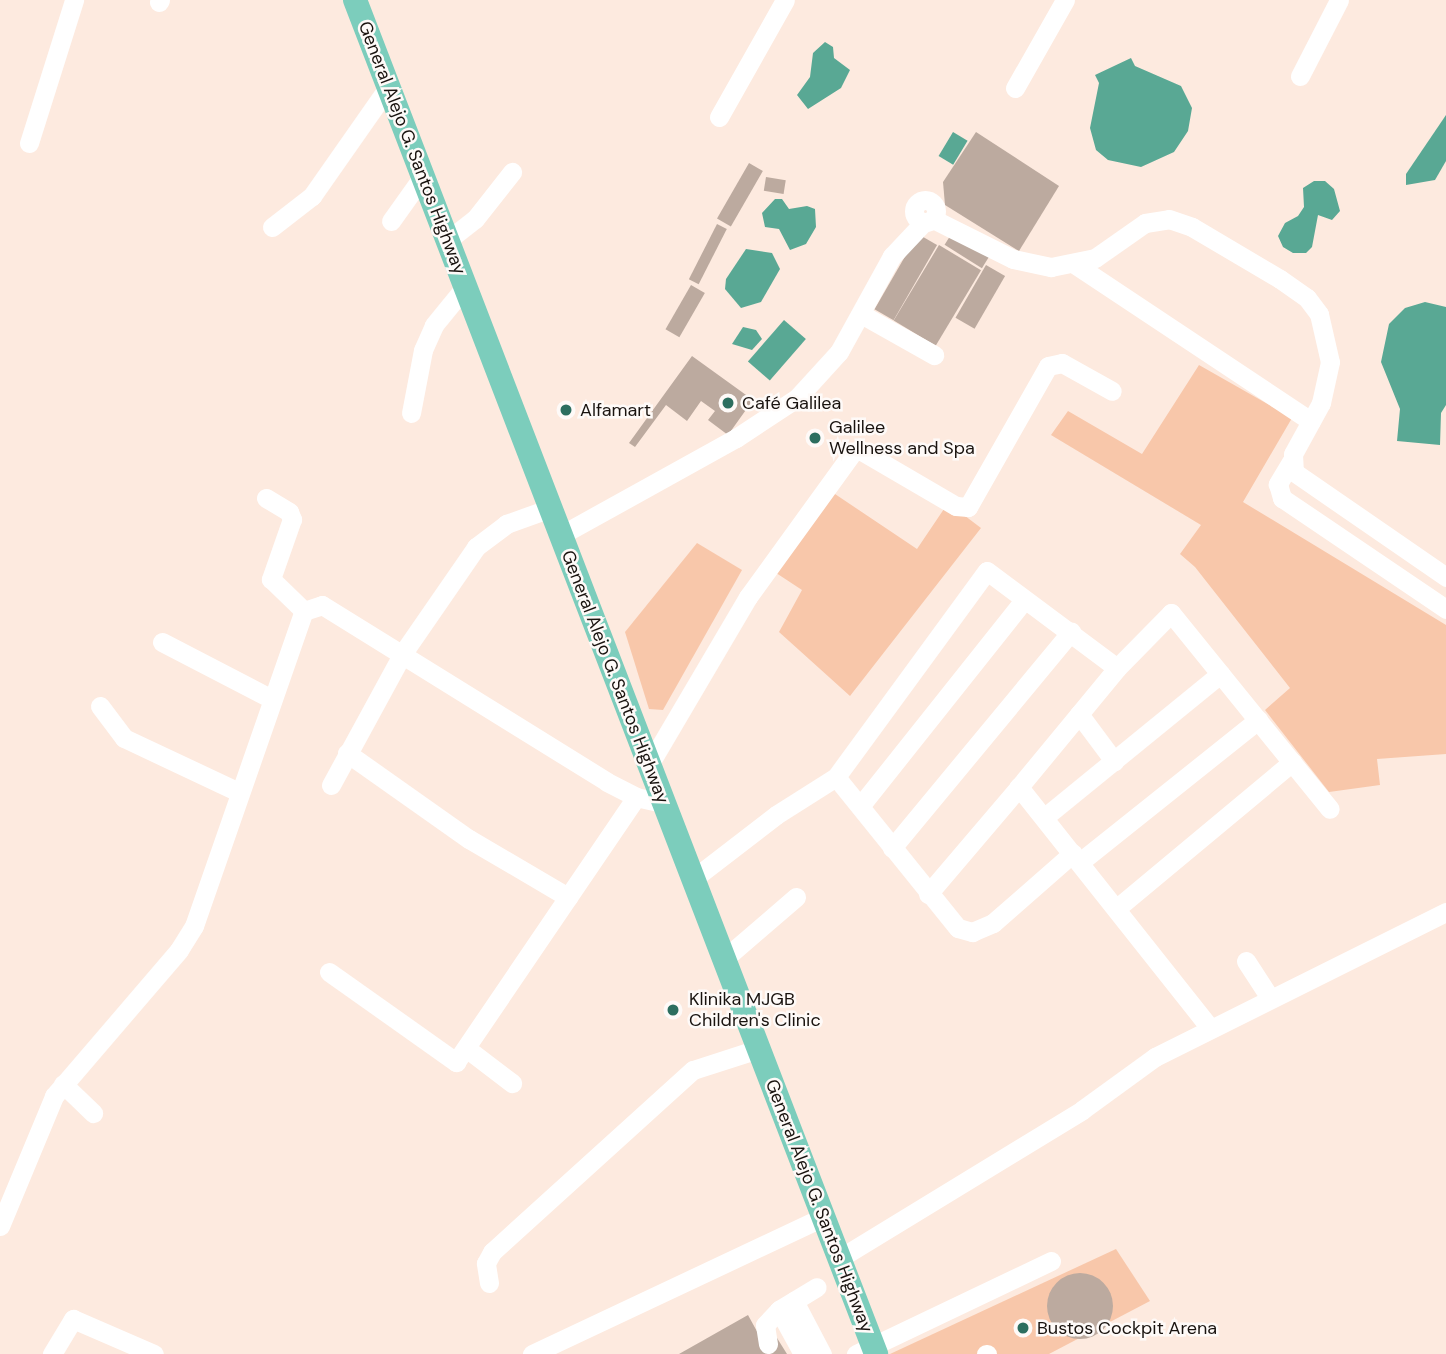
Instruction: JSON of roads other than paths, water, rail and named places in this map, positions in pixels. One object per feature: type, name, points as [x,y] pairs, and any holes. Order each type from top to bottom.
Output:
[{"type":"main road","name":"General Alejo G. Santos Highway","points":[[355,0],[662,803],[840,1258],[868,1351]]},
{"type":"street","points":[[29,143],[74,0]]},
{"type":"street","points":[[719,117],[785,0]]},
{"type":"street","points":[[1015,88],[1067,0],[1080,0]]},
{"type":"street","points":[[1300,76],[1339,0]]},
{"type":"street","points":[[272,227],[312,197],[389,86]]},
{"type":"street","points":[[448,240],[475,219],[512,172]]},
{"type":"street","points":[[391,220],[423,176]]},
{"type":"street","points":[[561,535],[736,439],[797,398],[820,376],[861,314],[892,256],[928,221],[1025,264],[1076,265],[1119,245],[1145,223],[1169,219],[1192,227],[1307,298],[1327,337],[1328,383],[1278,484],[1282,498],[1446,609]]},
{"type":"street","points":[[1076,265],[1311,421]]},
{"type":"street","points":[[411,413],[423,350],[434,325],[465,287]]},
{"type":"street","points":[[861,314],[934,355]]},
{"type":"street","points":[[649,765],[748,597],[853,452],[860,450],[956,506],[968,507],[1048,366],[1062,363],[1112,391]]},
{"type":"street","points":[[1291,462],[1294,472],[1313,489],[1446,577]]},
{"type":"street","points":[[266,498],[289,512],[292,519],[271,579],[303,611]]},
{"type":"street","points":[[331,785],[402,653],[476,547],[506,524],[551,508]]},
{"type":"street","points":[[693,879],[776,815],[836,777],[987,571],[1117,668]]},
{"type":"street","points":[[861,805],[1024,600]]},
{"type":"street","points":[[303,611],[323,605],[402,653],[510,726],[636,797],[662,803]]},
{"type":"street","points":[[0,1226],[37,1130],[63,1084],[179,950],[194,926],[303,611]]},
{"type":"street","points":[[928,894],[1117,668],[1171,613],[1330,809]]},
{"type":"street","points":[[892,848],[1072,632]]},
{"type":"street","points":[[162,642],[272,699]]},
{"type":"street","points":[[1046,816],[1220,674]]},
{"type":"street","points":[[100,706],[124,738],[239,792]]},
{"type":"street","points":[[1079,714],[1114,761]]},
{"type":"street","points":[[836,777],[861,805],[928,894],[958,928],[972,932],[993,923],[1258,720]]},
{"type":"street","points":[[347,753],[469,839],[568,897]]},
{"type":"street","points":[[1117,908],[1292,762]]},
{"type":"street","points":[[1019,787],[1046,816],[1210,1028]]},
{"type":"street","points":[[330,972],[456,1062],[636,797]]},
{"type":"street","points":[[724,959],[796,897]]},
{"type":"street","points":[[840,1258],[1082,1110],[1155,1057],[1446,912]]},
{"type":"street","points":[[1245,961],[1270,998]]},
{"type":"street","points":[[466,1048],[512,1083]]},
{"type":"street","points":[[489,1283],[486,1263],[492,1252],[693,1070],[758,1049]]},
{"type":"street","points":[[63,1084],[93,1113]]},
{"type":"street","points":[[531,1354],[823,1217]]},
{"type":"street","points":[[868,1351],[1051,1261]]},
{"type":"street","points":[[768,1344],[765,1325],[787,1305],[817,1287]]},
{"type":"street","points":[[787,1305],[803,1354]]},
{"type":"street","points":[[787,1305],[822,1354]]},
{"type":"street","points":[[52,1354],[73,1319],[154,1354]]},
{"type":"water","points":[[825,42],[833,47],[834,58],[850,70],[841,88],[808,109],[797,95],[810,77],[813,53]]},
{"type":"water","points":[[1131,58],[1135,66],[1181,86],[1192,108],[1188,131],[1174,152],[1141,167],[1108,160],[1096,150],[1090,128],[1099,83],[1095,75]]},
{"type":"water","points":[[1446,115],[1446,161],[1435,180],[1406,185],[1406,174]]},
{"type":"water","points":[[953,132],[968,141],[953,165],[939,156]]},
{"type":"water","points":[[1314,181],[1325,181],[1334,189],[1340,211],[1332,220],[1318,215],[1312,247],[1306,253],[1293,253],[1283,247],[1278,236],[1285,223],[1298,216],[1304,207],[1303,188]]},
{"type":"water","points":[[775,199],[782,199],[789,209],[807,206],[815,209],[816,227],[806,244],[790,250],[779,229],[765,227],[762,213]]},
{"type":"water","points":[[746,249],[772,253],[780,269],[761,302],[741,308],[725,289],[726,279]]},
{"type":"water","points":[[1425,302],[1446,307],[1446,405],[1441,413],[1440,445],[1397,441],[1400,409],[1381,362],[1389,324],[1405,308]]},
{"type":"water","points":[[784,320],[806,339],[770,381],[748,362]]},
{"type":"water","points":[[743,327],[756,330],[762,339],[752,350],[732,344]]},
{"type":"place","name":"Café Galilea","points":[[728,403]]},
{"type":"place","name":"Alfamart","points":[[566,410]]},
{"type":"place","name":"Galilee Wellness and Spa","points":[[815,438]]},
{"type":"place","name":"Klinika MJGB Children's Clinic","points":[[673,1010]]},
{"type":"place","name":"Bustos Cockpit Arena","points":[[1023,1328]]}]
